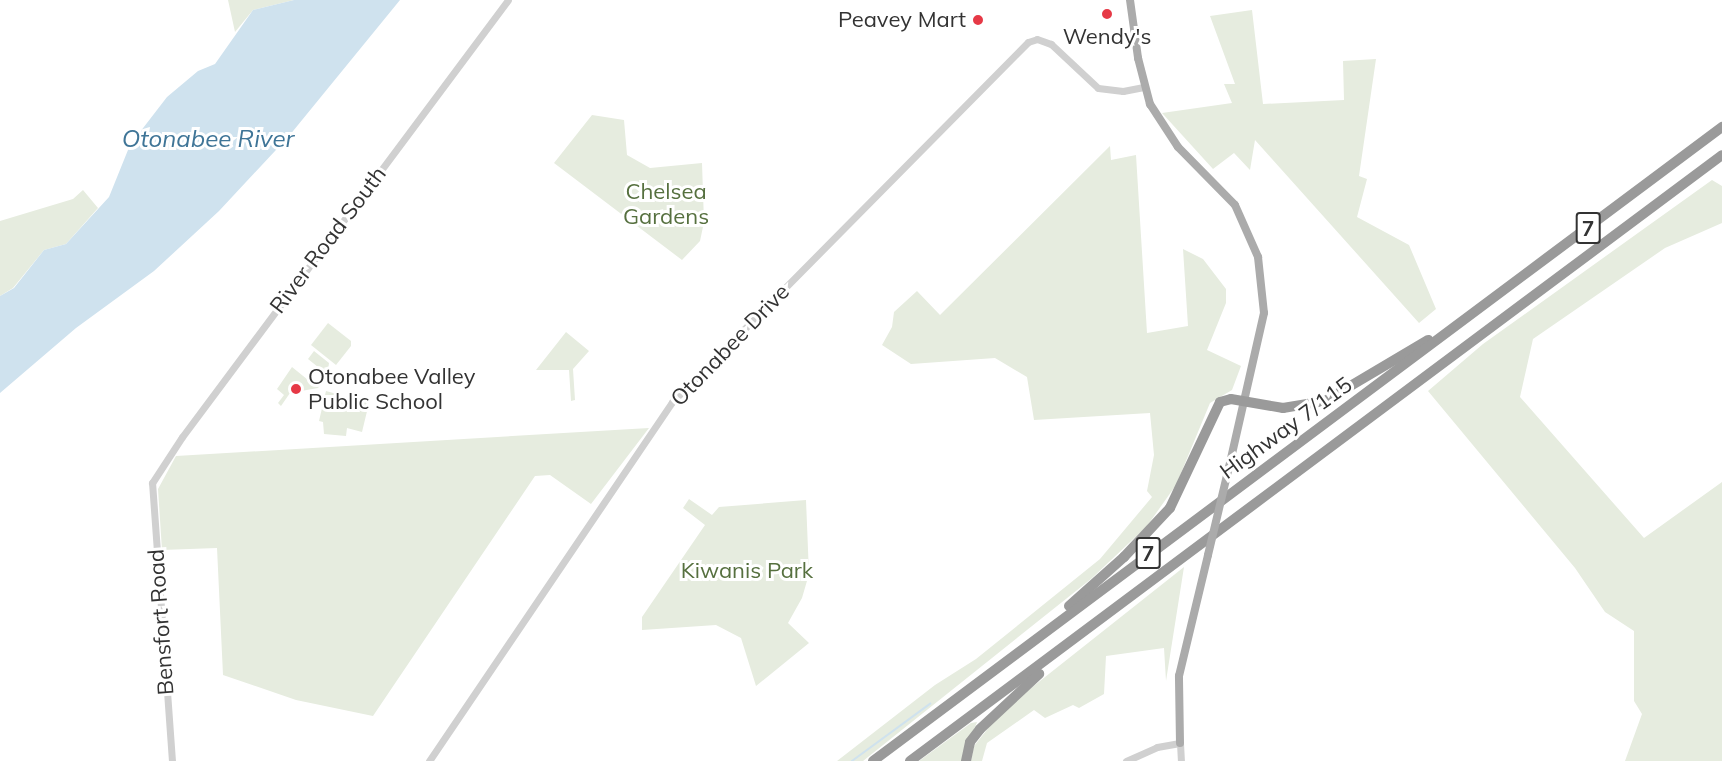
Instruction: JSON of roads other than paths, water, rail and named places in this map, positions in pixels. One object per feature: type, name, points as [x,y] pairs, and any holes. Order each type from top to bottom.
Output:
[{"type":"highway","name":"Highway 7/115","points":[[873,761],[1423,347],[1498,295],[1722,127]]},
{"type":"highway","name":"Highway 7/115","points":[[910,761],[1472,344],[1722,155]]},
{"type":"highway","points":[[987,676],[1148,533],[1183,487],[1218,404],[1231,399],[1283,408],[1325,401],[1423,347]]},
{"type":"highway","points":[[966,761],[970,742],[992,714],[1092,626]]},
{"type":"main road","points":[[1130,0],[1144,87],[1167,133],[1234,205],[1258,257],[1264,313],[1179,676],[1180,743]]},
{"type":"street","name":"River Road South","points":[[152,483],[182,437],[508,0]]},
{"type":"street","name":"Otonabee Drive","points":[[429,761],[672,402],[1028,42],[1045,40],[1098,88],[1123,91],[1144,87]]},
{"type":"street","name":"Bensfort Road","points":[[152,483],[172,761]]},
{"type":"street","points":[[1126,761],[1157,747],[1180,743],[1181,761]]},
{"type":"water","name":"Otonabee River","points":[[294,0],[400,0],[289,136],[219,211],[154,271],[76,328],[0,393],[0,296],[14,288],[44,250],[66,244],[109,197],[130,145],[167,97],[198,71],[215,64],[253,10]]},
{"type":"waterway","points":[[852,761],[930,704]]},
{"type":"place","name":"Wendy's","points":[[1107,14]]},
{"type":"place","name":"Peavey Mart","points":[[978,20]]},
{"type":"place","name":"Otonabee Valley Public School","points":[[296,389]]},
{"type":"park label","name":"Chelsea Gardens","points":[[666,204]]},
{"type":"park label","name":"Kiwanis Park","points":[[747,571]]}]
